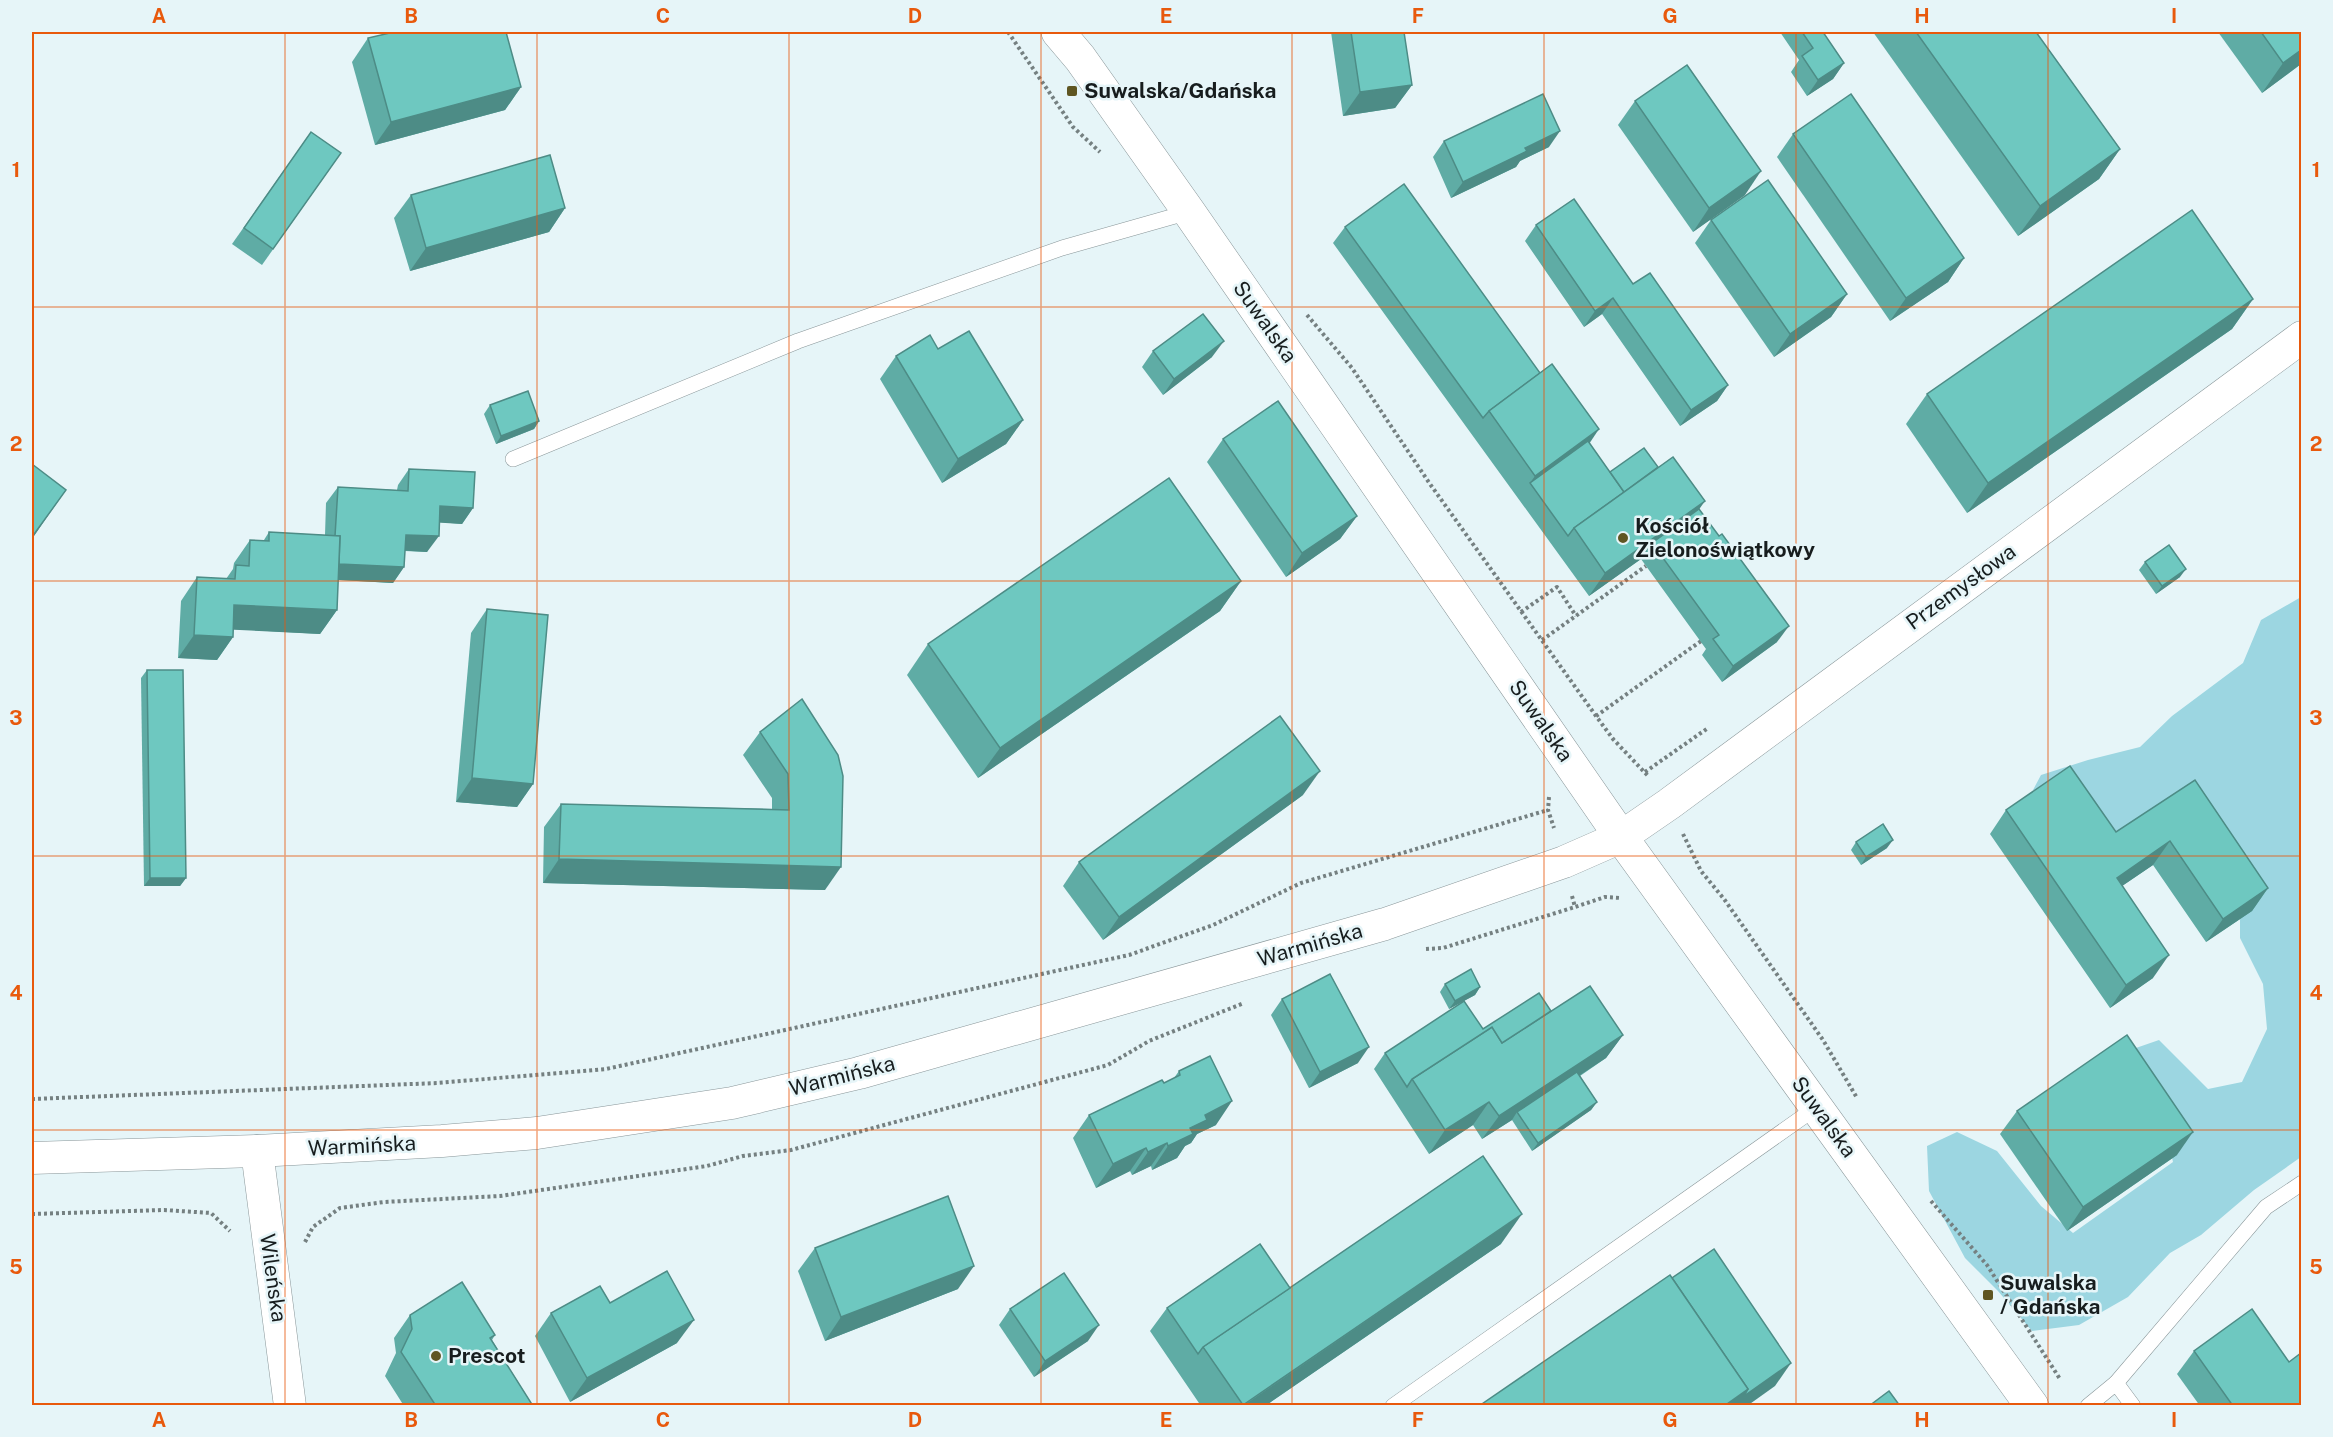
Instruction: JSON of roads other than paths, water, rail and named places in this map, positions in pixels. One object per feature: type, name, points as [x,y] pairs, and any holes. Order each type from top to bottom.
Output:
[{"type":"street","name":"Suwalska","points":[[1058,32],[1080,58],[1189,212],[1621,837],[2032,1406]]},
{"type":"street","name":"Przemysłowa","points":[[1621,837],[1669,804],[2301,337]]},
{"type":"street","name":"Warmińska","points":[[32,1158],[399,1144],[537,1133],[732,1103],[859,1073],[1385,924],[1564,862],[1621,837]]},
{"type":"street","name":"Wileńska","points":[[257,1151],[290,1406]]},
{"type":"lane","points":[[513,459],[798,341],[1062,248],[1189,212]]},
{"type":"lane","points":[[1393,1406],[1817,1107]]},
{"type":"lane","points":[[2088,1406],[2116,1383],[2266,1207],[2301,1183]]},
{"type":"lane","points":[[2116,1383],[2133,1406]]},
{"type":"place","name":"Suwalska/Gdańska","points":[[1072,91]]},
{"type":"place","name":"Kościół Zielonoświątkowy","points":[[1623,538]]},
{"type":"place","name":"Suwalska / Gdańska","points":[[1988,1295]]},
{"type":"place","name":"Prescot","points":[[436,1356]]}]
